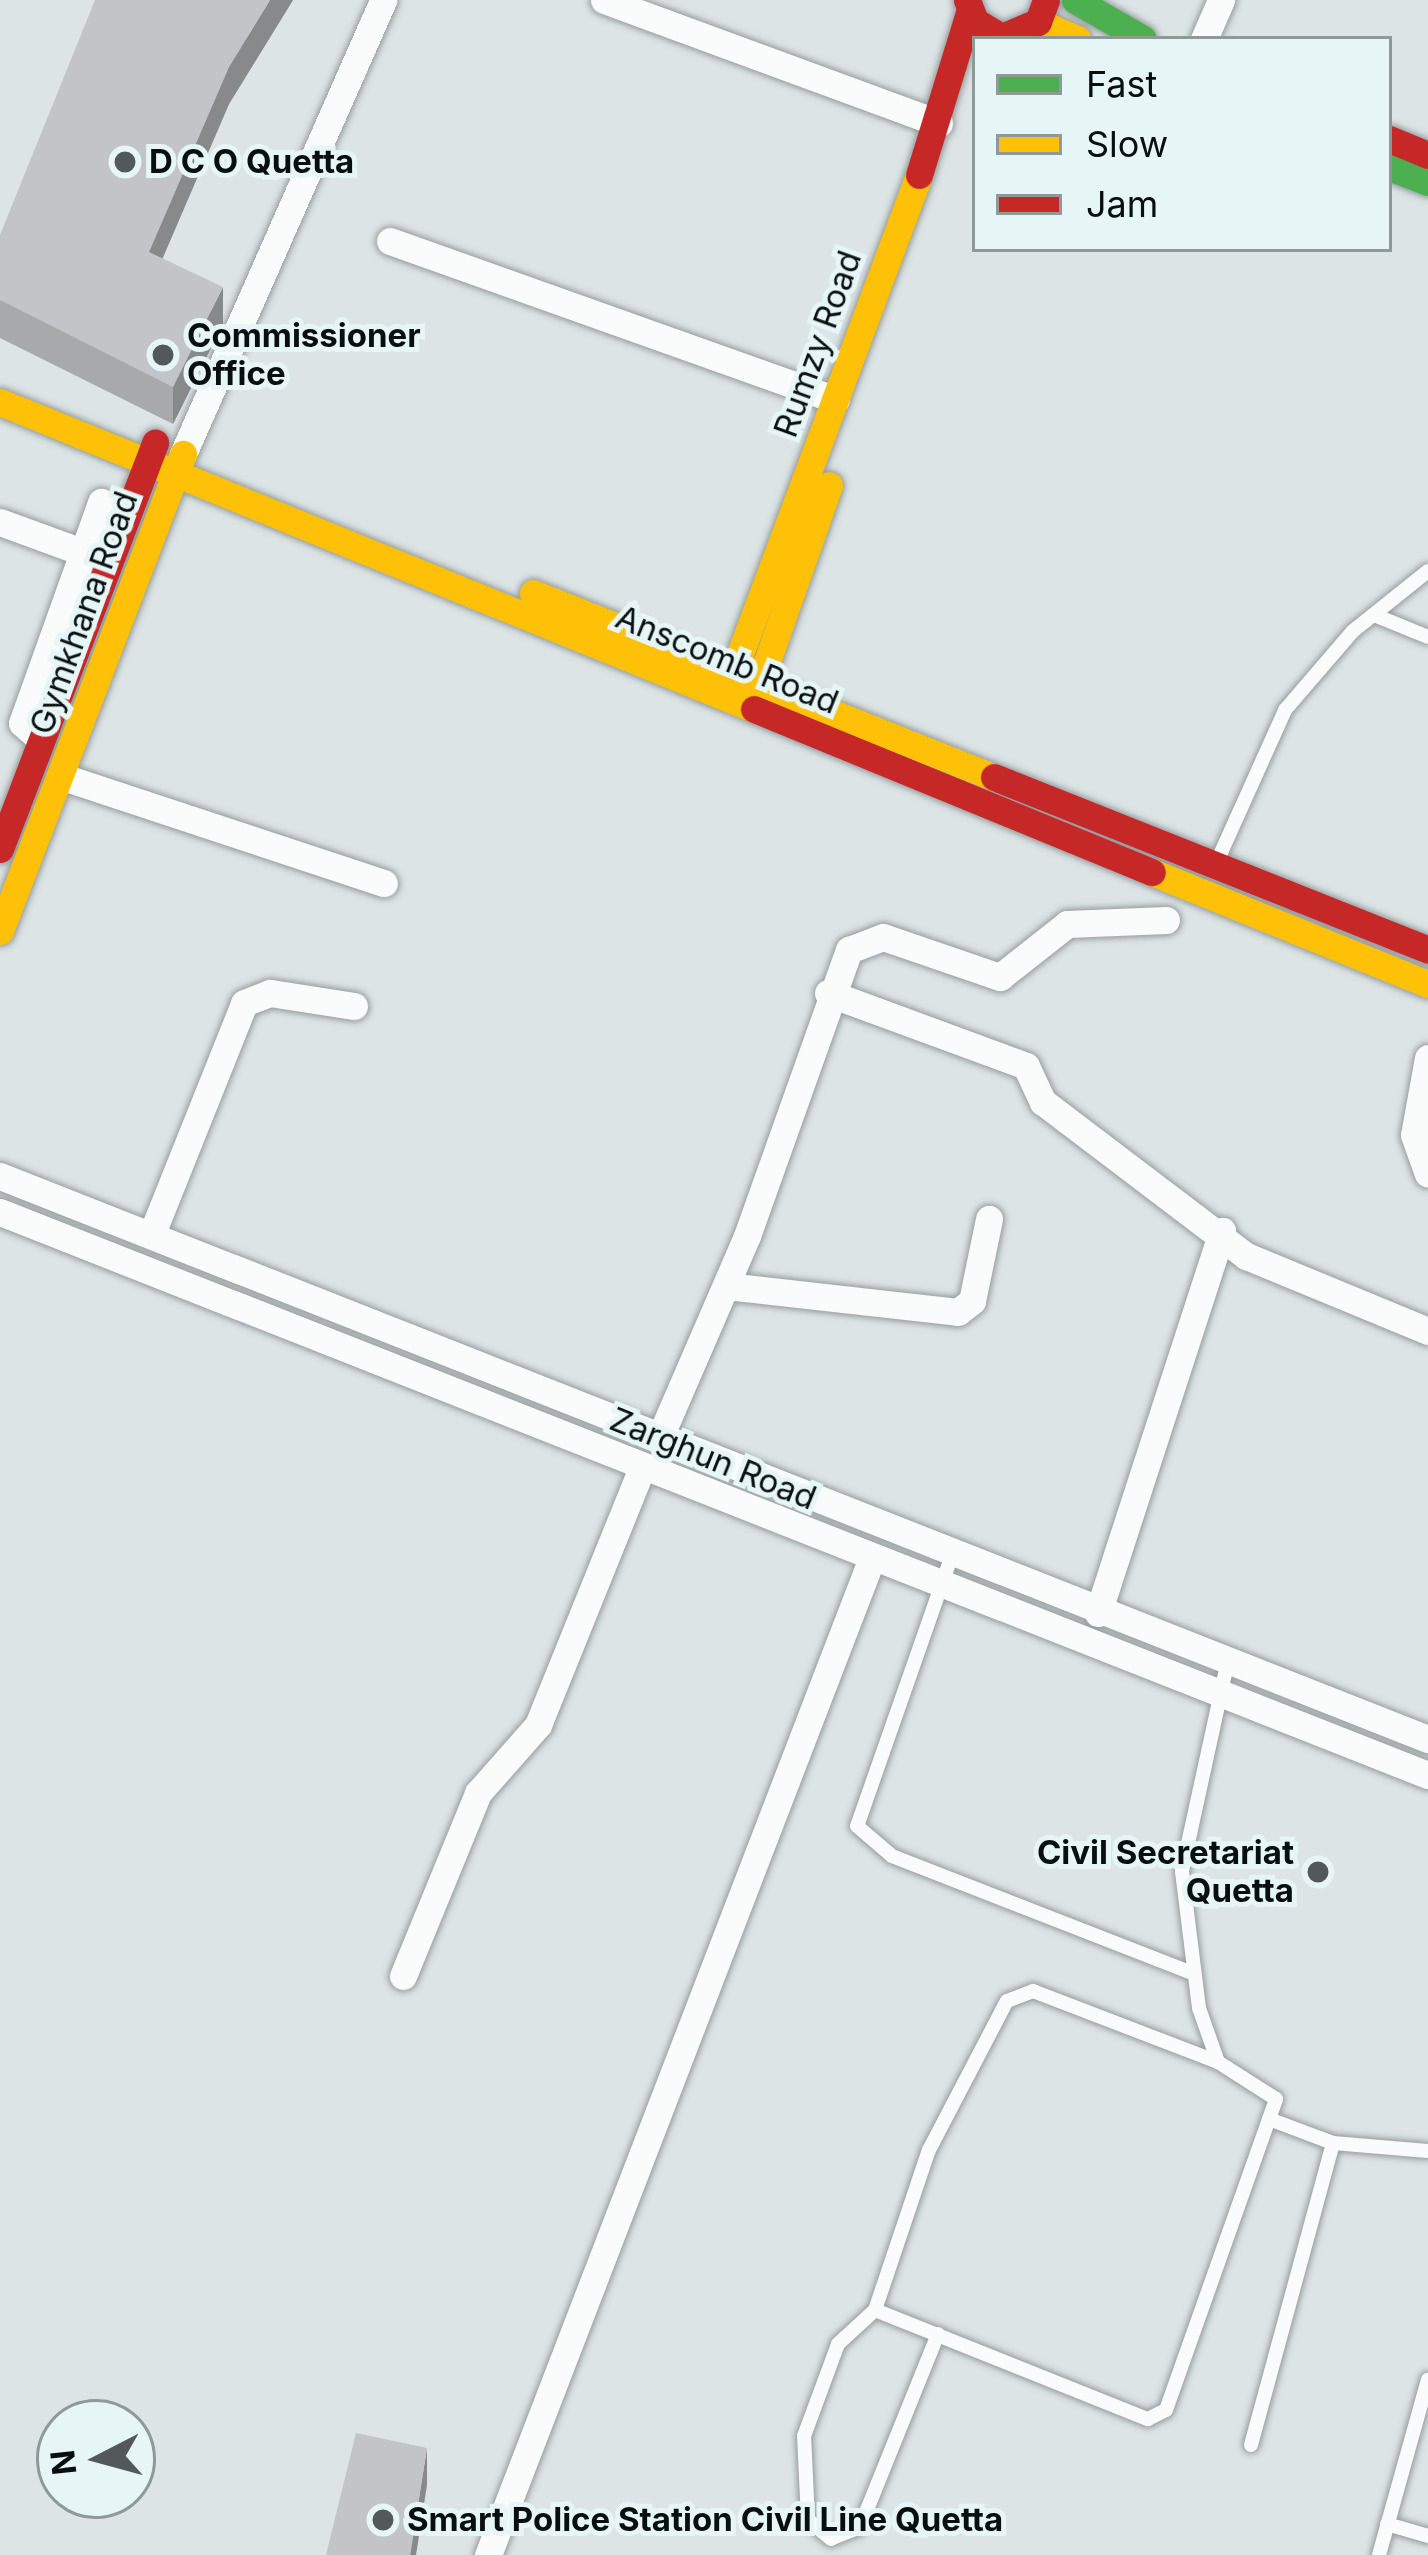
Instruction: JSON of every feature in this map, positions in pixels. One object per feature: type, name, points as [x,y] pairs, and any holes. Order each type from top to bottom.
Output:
[{"type":"street","points":[[178,463],[383,0]]},
{"type":"street","points":[[604,0],[939,123]]},
{"type":"street","points":[[1075,0],[1138,36]]},
{"type":"street","points":[[1205,36],[1220,0]]},
{"type":"street","points":[[968,6],[1000,36]]},
{"type":"street","name":"Rumzy Road","points":[[741,692],[836,400],[939,123],[968,6]]},
{"type":"street","points":[[1005,36],[1042,11],[1073,36]]},
{"type":"street","name":"Rumzy Road","points":[[741,692],[972,89]]},
{"type":"street","points":[[1392,140],[1428,155]]},
{"type":"street","points":[[1392,168],[1428,182]]},
{"type":"street","points":[[390,241],[836,400]]},
{"type":"street","name":"Anscomb Road","points":[[0,380],[151,452],[741,692],[1428,984]]},
{"type":"street","name":"Anscomb Road","points":[[0,402],[151,452]]},
{"type":"street","points":[[0,849],[151,452]]},
{"type":"street","name":"Gymkhana Road","points":[[0,931],[63,777],[178,463]]},
{"type":"street","points":[[40,739],[22,723],[101,502]]},
{"type":"street","points":[[0,522],[82,552]]},
{"type":"street","name":"Anscomb Road","points":[[741,692],[1215,865],[1428,950]]},
{"type":"street","points":[[63,777],[384,883]]},
{"type":"street","points":[[660,1438],[727,1286],[828,993],[862,939],[1000,977],[1067,924],[1166,920]]},
{"type":"street","points":[[153,1231],[244,1003],[270,993],[355,1006]]},
{"type":"street","points":[[828,993],[1026,1066],[1043,1102],[1222,1231],[1246,1256],[1428,1331]]},
{"type":"street","points":[[1428,1058],[1414,1135],[1428,1181]]},
{"type":"street","name":"Zarghun Road","points":[[0,1176],[153,1231],[952,1555],[1428,1739]]},
{"type":"street","name":"Zarghun Road","points":[[0,1213],[1428,1775]]},
{"type":"street","points":[[727,1286],[958,1312],[971,1301],[989,1219]]},
{"type":"street","points":[[1098,1613],[1222,1231]]},
{"type":"street","points":[[403,1976],[478,1793],[538,1725],[643,1467]]},
{"type":"street","points":[[488,2555],[872,1558]]},
{"type":"lane","points":[[1208,894],[1215,865],[1286,710],[1373,615],[1428,572]]},
{"type":"lane","points":[[1373,615],[1428,637]]},
{"type":"lane","points":[[952,1555],[857,1826],[892,1856],[1194,1974]]},
{"type":"lane","points":[[1218,2062],[1194,1974],[1182,1871],[1216,1692],[1227,1664]]},
{"type":"lane","points":[[875,2310],[938,2334],[1148,2419],[1166,2410],[1276,2099],[1218,2062],[1033,1991],[1007,2001],[928,2150],[875,2310],[838,2344],[804,2436],[808,2520],[831,2539],[860,2527],[938,2334]]},
{"type":"lane","points":[[1269,2119],[1333,2144],[1428,2151]]},
{"type":"lane","points":[[1251,2445],[1333,2144]]},
{"type":"lane","points":[[1378,2555],[1424,2412],[1428,2380]]},
{"type":"lane","points":[[1387,2524],[1428,2536]]},
{"type":"building","name":"D C O Quetta","points":[[95,0],[270,0],[229,67],[149,252],[223,287],[173,387],[0,300],[0,235]]},
{"type":"building","name":"Smart Police Station Civil Line Quetta","points":[[356,2433],[427,2448],[410,2555],[326,2555]]},
{"type":"traffic: fast","points":[[1075,0],[1138,36]]},
{"type":"traffic: fast","points":[[1392,168],[1428,182]]},
{"type":"traffic: slow","points":[[1038,22],[1070,36]]},
{"type":"traffic: slow","points":[[725,694],[919,175]]},
{"type":"traffic: slow","points":[[0,402],[754,709]]},
{"type":"traffic: slow","points":[[0,931],[183,454]]},
{"type":"traffic: slow","points":[[752,704],[829,485]]},
{"type":"traffic: slow","points":[[533,593],[994,777]]},
{"type":"traffic: slow","points":[[1152,872],[1428,984]]},
{"type":"traffic: jam","points":[[967,0],[975,21],[1000,36]]},
{"type":"traffic: jam","points":[[1004,36],[1038,22],[1046,0]]},
{"type":"traffic: jam","points":[[919,175],[969,12]]},
{"type":"traffic: jam","points":[[1392,140],[1428,155]]},
{"type":"traffic: jam","points":[[0,849],[155,443]]},
{"type":"traffic: jam","points":[[754,709],[1152,872]]},
{"type":"traffic: jam","points":[[994,777],[1428,950]]},
{"type":"place","name":"D C O Quetta","points":[[125,162]]},
{"type":"place","name":"Commissioner Office","points":[[163,355]]},
{"type":"place","name":"Civil Secretariat Quetta","points":[[1318,1872]]},
{"type":"place","name":"Smart Police Station Civil Line Quetta","points":[[383,2520]]}]
